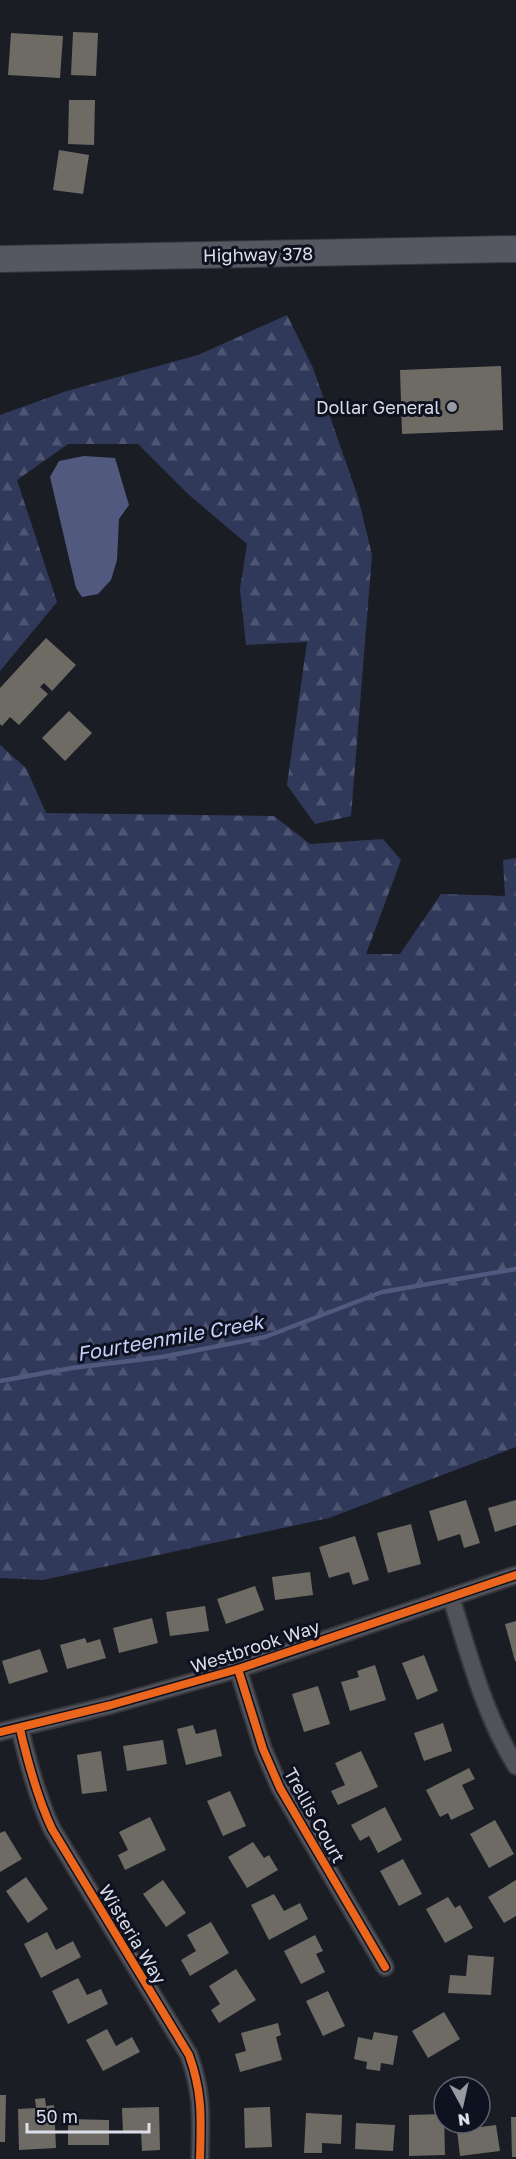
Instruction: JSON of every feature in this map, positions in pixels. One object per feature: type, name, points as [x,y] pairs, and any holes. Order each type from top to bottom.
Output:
[{"type":"main road","name":"Highway 378","points":[[0,259],[516,249]]},
{"type":"street","name":"Westbrook Way","points":[[0,1732],[20,1729],[111,1705],[238,1669],[516,1575]]},
{"type":"street","points":[[451,1597],[491,1720],[516,1766]]},
{"type":"street","name":"Trellis Court","points":[[238,1669],[263,1749],[280,1788],[386,1967]]},
{"type":"street","name":"Wisteria Way","points":[[20,1729],[36,1788],[52,1829],[189,2055],[197,2076],[201,2098],[200,2159]]},
{"type":"green space","points":[[287,315],[313,368],[358,497],[372,555],[351,816],[315,824],[287,785],[307,642],[246,645],[240,589],[247,544],[188,494],[138,444],[68,444],[17,480],[57,602],[0,671],[0,415],[67,391],[198,355]]},
{"type":"green space","points":[[0,745],[26,768],[46,813],[274,816],[310,844],[383,839],[401,860],[366,954],[400,954],[441,894],[505,896],[503,860],[516,858],[516,1447],[329,1518],[43,1580],[0,1578]]},
{"type":"shaded area","points":[[84,456],[115,458],[129,505],[119,519],[117,560],[111,580],[98,594],[82,597],[76,588],[50,477],[59,461]]},
{"type":"building","points":[[73,32],[98,33],[96,76],[71,75]]},
{"type":"building","points":[[11,33],[63,36],[60,78],[8,75]]},
{"type":"building","points":[[69,100],[95,100],[94,145],[68,144]]},
{"type":"building","points":[[59,150],[89,155],[83,194],[53,190]]},
{"type":"building","points":[[501,366],[503,430],[402,434],[400,370]]},
{"type":"building","points":[[46,638],[76,665],[52,691],[44,683],[40,687],[48,694],[19,725],[10,717],[2,726],[0,724],[0,688]]},
{"type":"building","points":[[69,711],[92,733],[65,761],[42,738]]},
{"type":"building","points":[[466,1500],[480,1543],[464,1548],[460,1534],[438,1541],[429,1511]]},
{"type":"building","points":[[516,1500],[516,1525],[495,1532],[488,1508]]},
{"type":"building","points":[[411,1524],[421,1564],[388,1573],[377,1533]]},
{"type":"building","points":[[355,1536],[369,1580],[353,1585],[349,1572],[329,1578],[319,1547]]},
{"type":"building","points":[[310,1572],[313,1595],[275,1600],[272,1577]]},
{"type":"building","points":[[255,1586],[264,1610],[226,1624],[217,1599]]},
{"type":"building","points":[[205,1606],[209,1631],[170,1636],[166,1612]]},
{"type":"building","points":[[152,1618],[158,1643],[119,1653],[113,1628]]},
{"type":"building","points":[[516,1621],[516,1661],[515,1661],[505,1624]]},
{"type":"building","points":[[85,1638],[87,1643],[100,1639],[106,1658],[67,1669],[60,1645]]},
{"type":"building","points":[[40,1649],[48,1672],[9,1684],[2,1661]]},
{"type":"building","points":[[424,1655],[438,1691],[417,1700],[402,1663]]},
{"type":"building","points":[[375,1665],[386,1700],[350,1711],[341,1682],[359,1677],[357,1671]]},
{"type":"building","points":[[318,1686],[330,1724],[304,1732],[292,1694]]},
{"type":"building","points":[[443,1723],[452,1751],[424,1761],[414,1733]]},
{"type":"building","points":[[193,1725],[196,1734],[216,1729],[222,1756],[186,1765],[177,1729]]},
{"type":"building","points":[[163,1740],[167,1764],[127,1771],[123,1746]]},
{"type":"building","points":[[101,1751],[107,1791],[82,1794],[77,1755]]},
{"type":"building","points":[[361,1751],[378,1787],[338,1805],[331,1791],[345,1785],[335,1763]]},
{"type":"building","points":[[469,1768],[475,1779],[462,1785],[474,1809],[451,1820],[448,1813],[440,1817],[426,1790]]},
{"type":"building","points":[[230,1791],[246,1826],[223,1836],[207,1801]]},
{"type":"building","points":[[385,1807],[402,1840],[378,1853],[369,1836],[360,1841],[351,1825]]},
{"type":"building","points":[[150,1817],[166,1850],[125,1870],[118,1855],[128,1850],[119,1832]]},
{"type":"building","points":[[495,1820],[514,1854],[489,1868],[470,1834]]},
{"type":"building","points":[[5,1831],[22,1859],[0,1872],[0,1833]]},
{"type":"building","points":[[253,1842],[264,1858],[269,1855],[278,1870],[247,1888],[228,1857]]},
{"type":"building","points":[[403,1859],[422,1894],[399,1906],[380,1871]]},
{"type":"building","points":[[26,1877],[48,1909],[28,1923],[6,1891]]},
{"type":"building","points":[[163,1880],[186,1913],[166,1927],[143,1894]]},
{"type":"building","points":[[516,1880],[516,1916],[504,1923],[488,1897]]},
{"type":"building","points":[[274,1894],[284,1911],[300,1903],[308,1919],[269,1940],[251,1905]]},
{"type":"building","points":[[448,1897],[455,1908],[460,1905],[473,1928],[445,1943],[426,1909]]},
{"type":"building","points":[[211,1922],[229,1953],[190,1976],[181,1960],[196,1951],[187,1935]]},
{"type":"building","points":[[47,1932],[56,1950],[73,1941],[81,1957],[41,1978],[24,1944]]},
{"type":"building","points":[[315,1935],[323,1951],[316,1954],[325,1972],[301,1984],[284,1951]]},
{"type":"building","points":[[468,1955],[494,1957],[491,1995],[448,1993],[450,1975],[466,1976]]},
{"type":"building","points":[[236,1969],[256,2000],[219,2023],[211,2010],[220,2004],[209,1986]]},
{"type":"building","points":[[78,1978],[87,1995],[101,1989],[108,2004],[68,2024],[52,1991]]},
{"type":"building","points":[[328,1991],[345,2026],[323,2036],[306,2001]]},
{"type":"building","points":[[444,2012],[460,2039],[428,2058],[412,2031]]},
{"type":"building","points":[[278,2023],[281,2035],[276,2037],[282,2060],[240,2072],[235,2054],[246,2051],[241,2033]]},
{"type":"building","points":[[107,2029],[116,2046],[132,2037],[140,2052],[103,2071],[86,2040]]},
{"type":"building","points":[[374,2032],[398,2036],[393,2065],[381,2063],[380,2071],[366,2069],[367,2062],[354,2059],[358,2037],[372,2040]]},
{"type":"building","points":[[0,2095],[6,2095],[5,2142],[0,2142]]},
{"type":"building","points":[[45,2098],[46,2106],[54,2105],[56,2148],[19,2150],[18,2109],[36,2108],[35,2099]]},
{"type":"building","points":[[159,2107],[160,2150],[142,2151],[141,2132],[123,2133],[122,2108]]},
{"type":"building","points":[[270,2107],[272,2147],[245,2148],[244,2108]]},
{"type":"building","points":[[306,2113],[342,2115],[341,2144],[322,2143],[322,2153],[304,2153]]},
{"type":"building","points":[[432,2114],[432,2135],[445,2135],[445,2155],[409,2156],[409,2115]]},
{"type":"building","points":[[511,2117],[516,2117],[516,2157],[512,2157]]},
{"type":"building","points":[[68,2119],[109,2120],[109,2145],[68,2145]]},
{"type":"building","points":[[356,2123],[395,2125],[393,2151],[355,2149]]},
{"type":"building","points":[[496,2125],[500,2151],[460,2156],[458,2135],[492,2135],[492,2126]]},
{"type":"waterway","name":"Fourteenmile Creek","points":[[0,1381],[72,1368],[162,1357],[265,1337],[382,1292],[516,1269]]},
{"type":"cycle path","points":[[0,1732],[111,1705],[238,1669],[516,1575]]},
{"type":"cycle path","points":[[238,1669],[263,1749],[280,1788],[385,1967]]},
{"type":"cycle path","points":[[20,1729],[33,1780],[52,1829],[189,2055],[199,2094],[200,2159]]},
{"type":"place","name":"Dollar General","points":[[452,407]]}]
